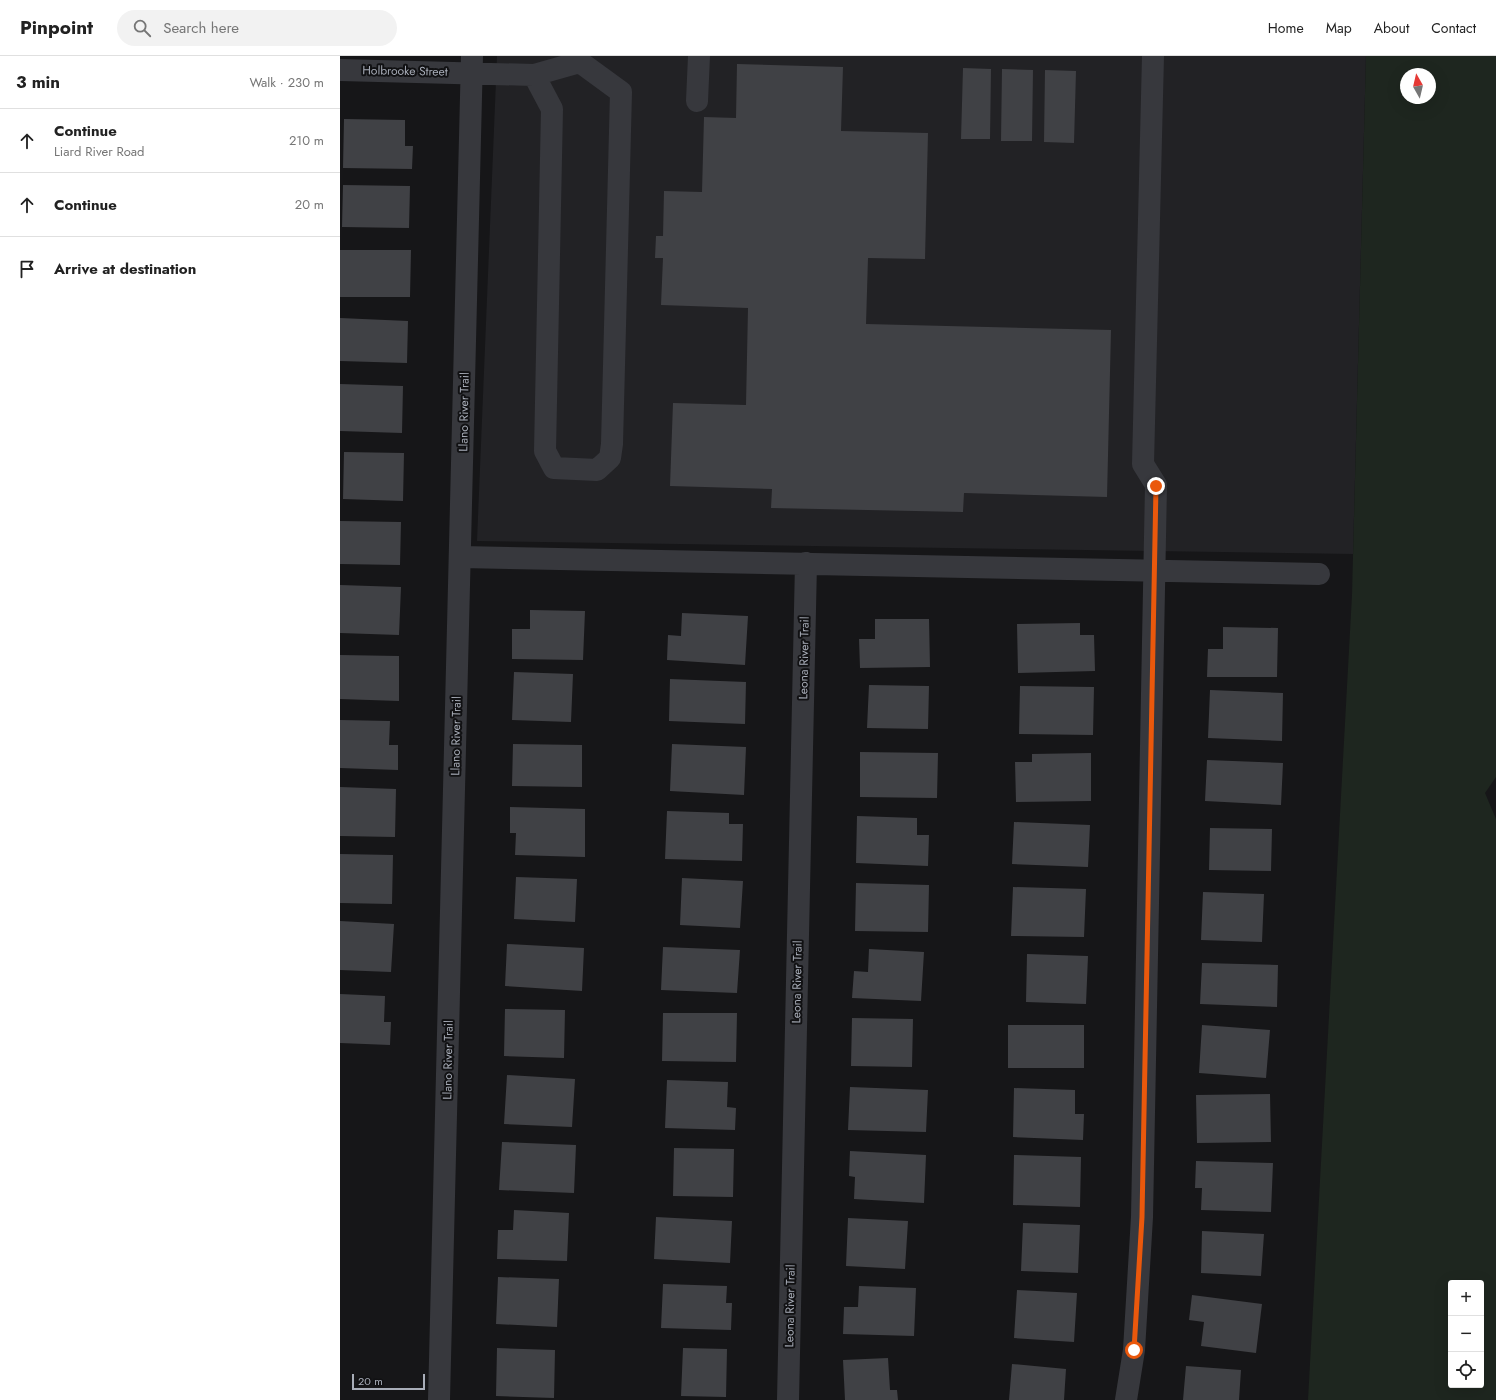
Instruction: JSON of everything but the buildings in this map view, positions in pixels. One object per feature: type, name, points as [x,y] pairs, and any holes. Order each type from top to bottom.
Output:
[{"type":"street","points":[[697,101],[699,56]]},
{"type":"street","points":[[1126,1400],[1134,1350],[1142,1217],[1156,486],[1143,464],[1153,56]]},
{"type":"street","name":"Holbrooke Street","points":[[340,70],[471,64],[534,75],[580,62],[621,92],[612,444],[610,458],[597,470],[554,468],[545,451],[552,109],[534,75]]},
{"type":"street","name":"Llano River Trail","points":[[439,1400],[461,556],[471,64]]},
{"type":"street","points":[[461,556],[1319,574]]},
{"type":"street","name":"Leona River Trail","points":[[788,1400],[806,564]]},
{"type":"shaded area","points":[[497,56],[1366,56],[1353,554],[477,541]]},
{"type":"shaded area","points":[[1366,56],[1496,56],[1496,777],[1485,793],[1496,819],[1496,1400],[1308,1400],[1352,595]]},
{"type":"route","points":[[1134,1350],[1142,1217],[1156,486]]}]
